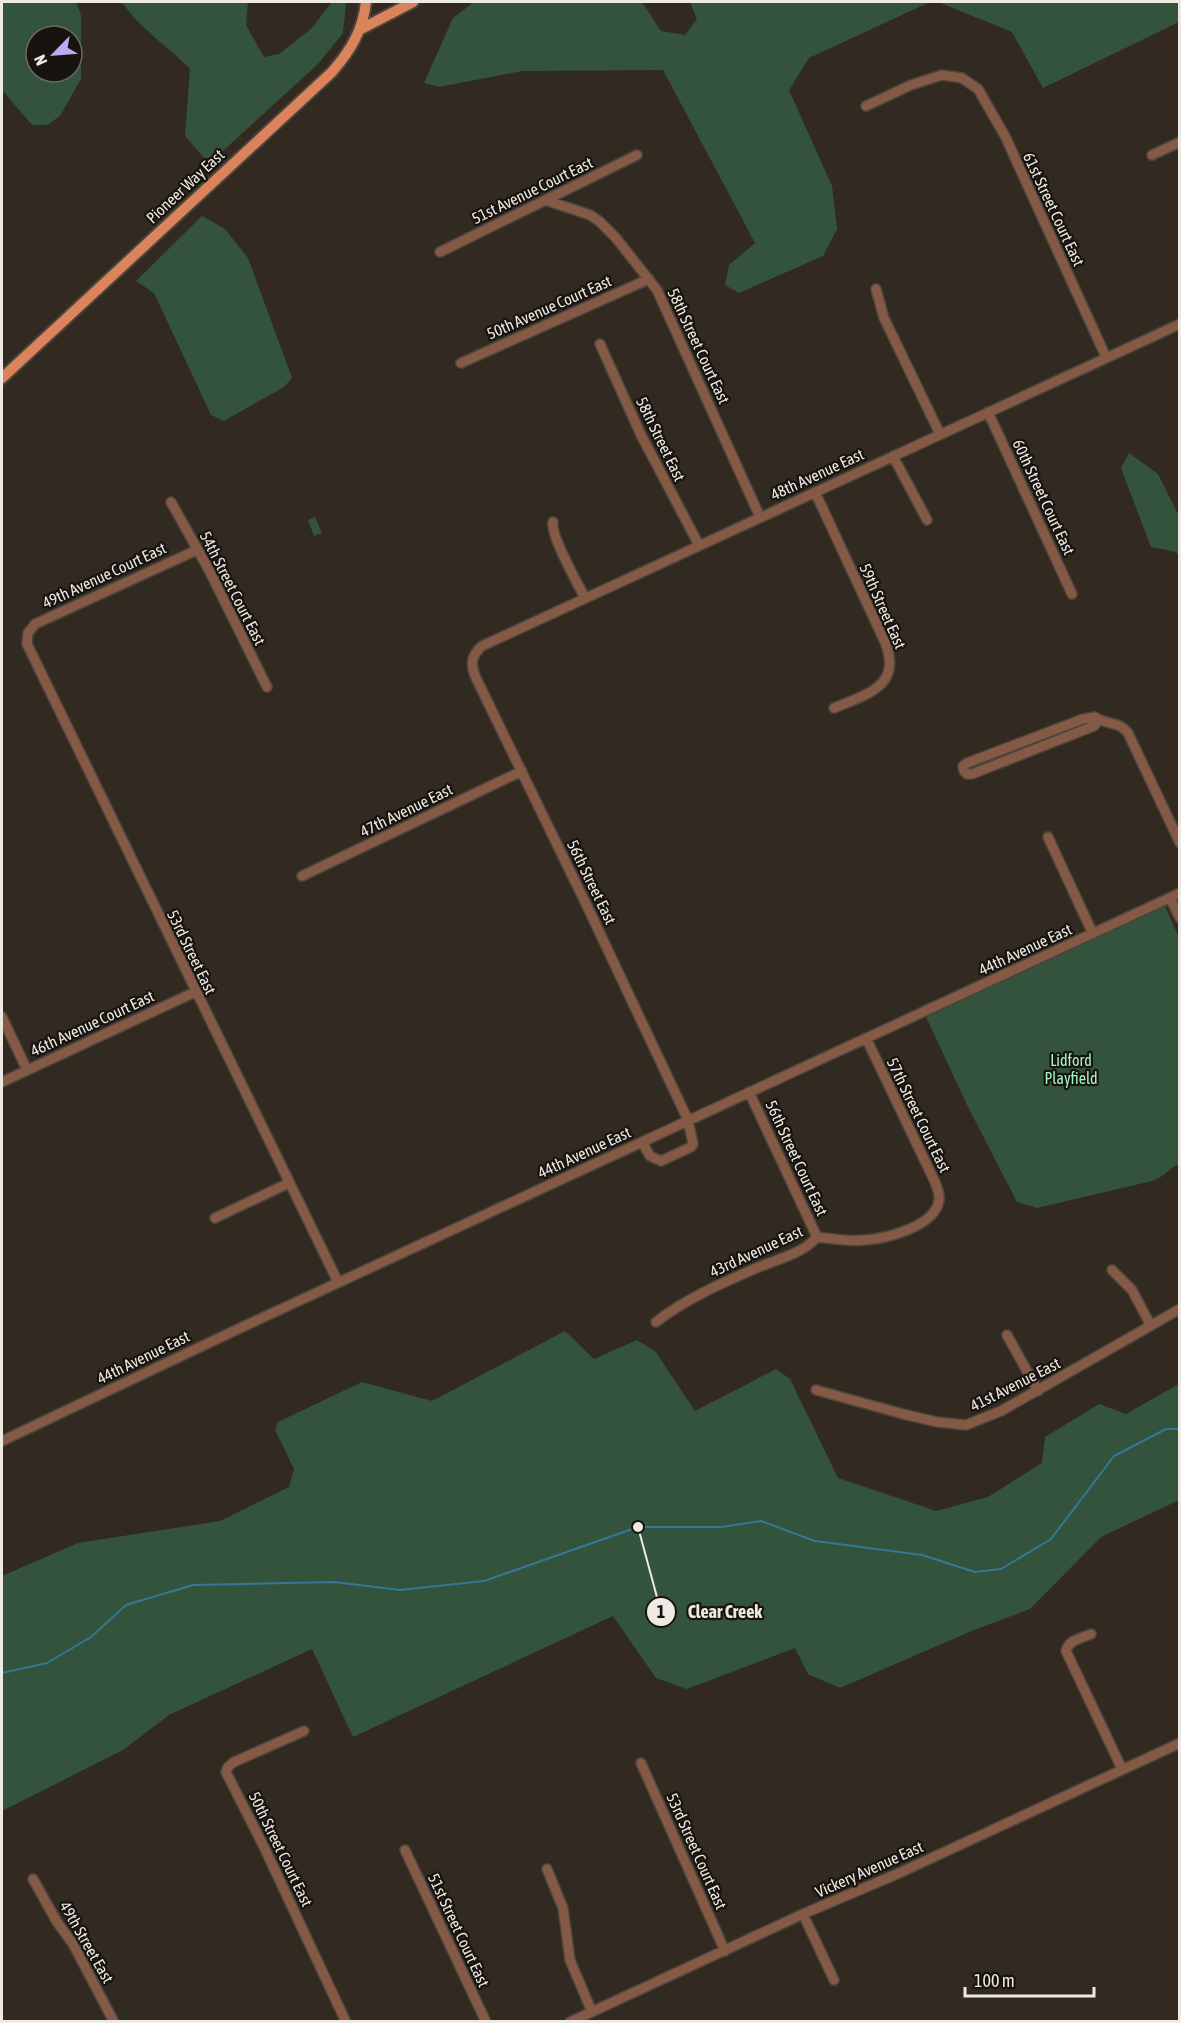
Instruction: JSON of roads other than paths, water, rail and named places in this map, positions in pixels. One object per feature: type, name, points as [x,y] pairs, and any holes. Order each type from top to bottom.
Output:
[{"type":"main road","name":"Pioneer Way East","points":[[2,378],[332,72],[346,56],[361,29],[366,2]]},
{"type":"main road","points":[[361,29],[413,2]]},
{"type":"street","name":"61st Street Court East","points":[[866,106],[931,77],[950,75],[966,80],[978,89],[1005,136],[1106,357]]},
{"type":"street","points":[[1152,155],[1179,142]]},
{"type":"street","name":"51st Avenue Court East","points":[[440,252],[637,155]]},
{"type":"street","name":"58th Street Court East","points":[[546,200],[599,220],[650,279],[666,305],[760,517]]},
{"type":"street","name":"50th Avenue Court East","points":[[461,363],[650,279]]},
{"type":"street","points":[[876,289],[884,318],[940,434]]},
{"type":"street","name":"48th Avenue East","points":[[473,658],[482,646],[1179,324]]},
{"type":"street","name":"58th Street East","points":[[600,344],[641,435],[699,545]]},
{"type":"street","name":"60th Street Court East","points":[[988,412],[1072,594]]},
{"type":"street","points":[[893,456],[927,520]]},
{"type":"street","name":"59th Street East","points":[[815,492],[884,640],[891,660],[888,671],[877,689],[834,708]]},
{"type":"street","name":"54th Street Court East","points":[[171,502],[267,687]]},
{"type":"street","points":[[553,522],[552,527],[556,538],[585,598]]},
{"type":"street","name":"49th Avenue Court East","points":[[28,633],[35,624],[197,550]]},
{"type":"street","name":"53rd Street East","points":[[28,633],[27,644],[46,685],[338,1282]]},
{"type":"street","name":"56th Street East","points":[[473,658],[471,668],[688,1120]]},
{"type":"street","points":[[1099,720],[1094,726],[972,774],[963,771],[963,766],[967,763],[1074,723],[1095,717],[1119,724],[1130,735],[1179,843]]},
{"type":"street","name":"47th Avenue East","points":[[302,876],[522,771]]},
{"type":"street","points":[[1048,837],[1093,934]]},
{"type":"street","points":[[1175,895],[1179,918]]},
{"type":"street","name":"44th Avenue East","points":[[2,1441],[338,1282],[1175,895]]},
{"type":"street","name":"46th Avenue Court East","points":[[2,1082],[195,992]]},
{"type":"street","points":[[2,1017],[27,1070]]},
{"type":"street","name":"57th Street Court East","points":[[866,1038],[935,1182],[939,1194],[938,1206]]},
{"type":"street","name":"56th Street Court East","points":[[749,1092],[818,1237]]},
{"type":"street","points":[[642,1142],[650,1156],[661,1161],[688,1149],[693,1144],[688,1120]]},
{"type":"street","points":[[215,1218],[289,1182]]},
{"type":"street","name":"43rd Avenue East","points":[[656,1322],[715,1286],[797,1252],[813,1243],[818,1237],[847,1241],[889,1237],[912,1228],[926,1219],[938,1206]]},
{"type":"street","points":[[1112,1270],[1132,1290],[1151,1326]]},
{"type":"street","name":"41st Avenue East","points":[[816,1390],[903,1414],[959,1425],[982,1420],[1179,1309]]},
{"type":"street","points":[[1007,1335],[1038,1390]]},
{"type":"street","points":[[1091,1634],[1071,1642],[1066,1651],[1122,1769]]},
{"type":"street","name":"50th Street Court East","points":[[304,1731],[234,1762],[226,1772],[264,1847],[346,2022]]},
{"type":"street","name":"Vickery Avenue East","points":[[570,2022],[1179,1743]]},
{"type":"street","name":"53rd Street Court East","points":[[641,1763],[725,1951]]},
{"type":"street","name":"51st Street Court East","points":[[405,1850],[486,2022]]},
{"type":"street","points":[[548,1869],[563,1908],[570,1960],[592,2012]]},
{"type":"street","name":"49th Street East","points":[[33,1878],[57,1922],[73,1944],[114,2022]]},
{"type":"street","points":[[803,1914],[834,1980]]},
{"type":"waterway","points":[[2,1673],[47,1663],[91,1637],[126,1605],[193,1585],[334,1582],[400,1590],[484,1581],[638,1527],[722,1527],[761,1521],[815,1541],[922,1555],[975,1572],[1001,1569],[1051,1539],[1114,1456],[1166,1429],[1180,1429]]},
{"type":"place","name":"Clear Creek","points":[[638,1527]]},
{"type":"park label","name":"Lidford Playfield","points":[[1071,1069]]}]
